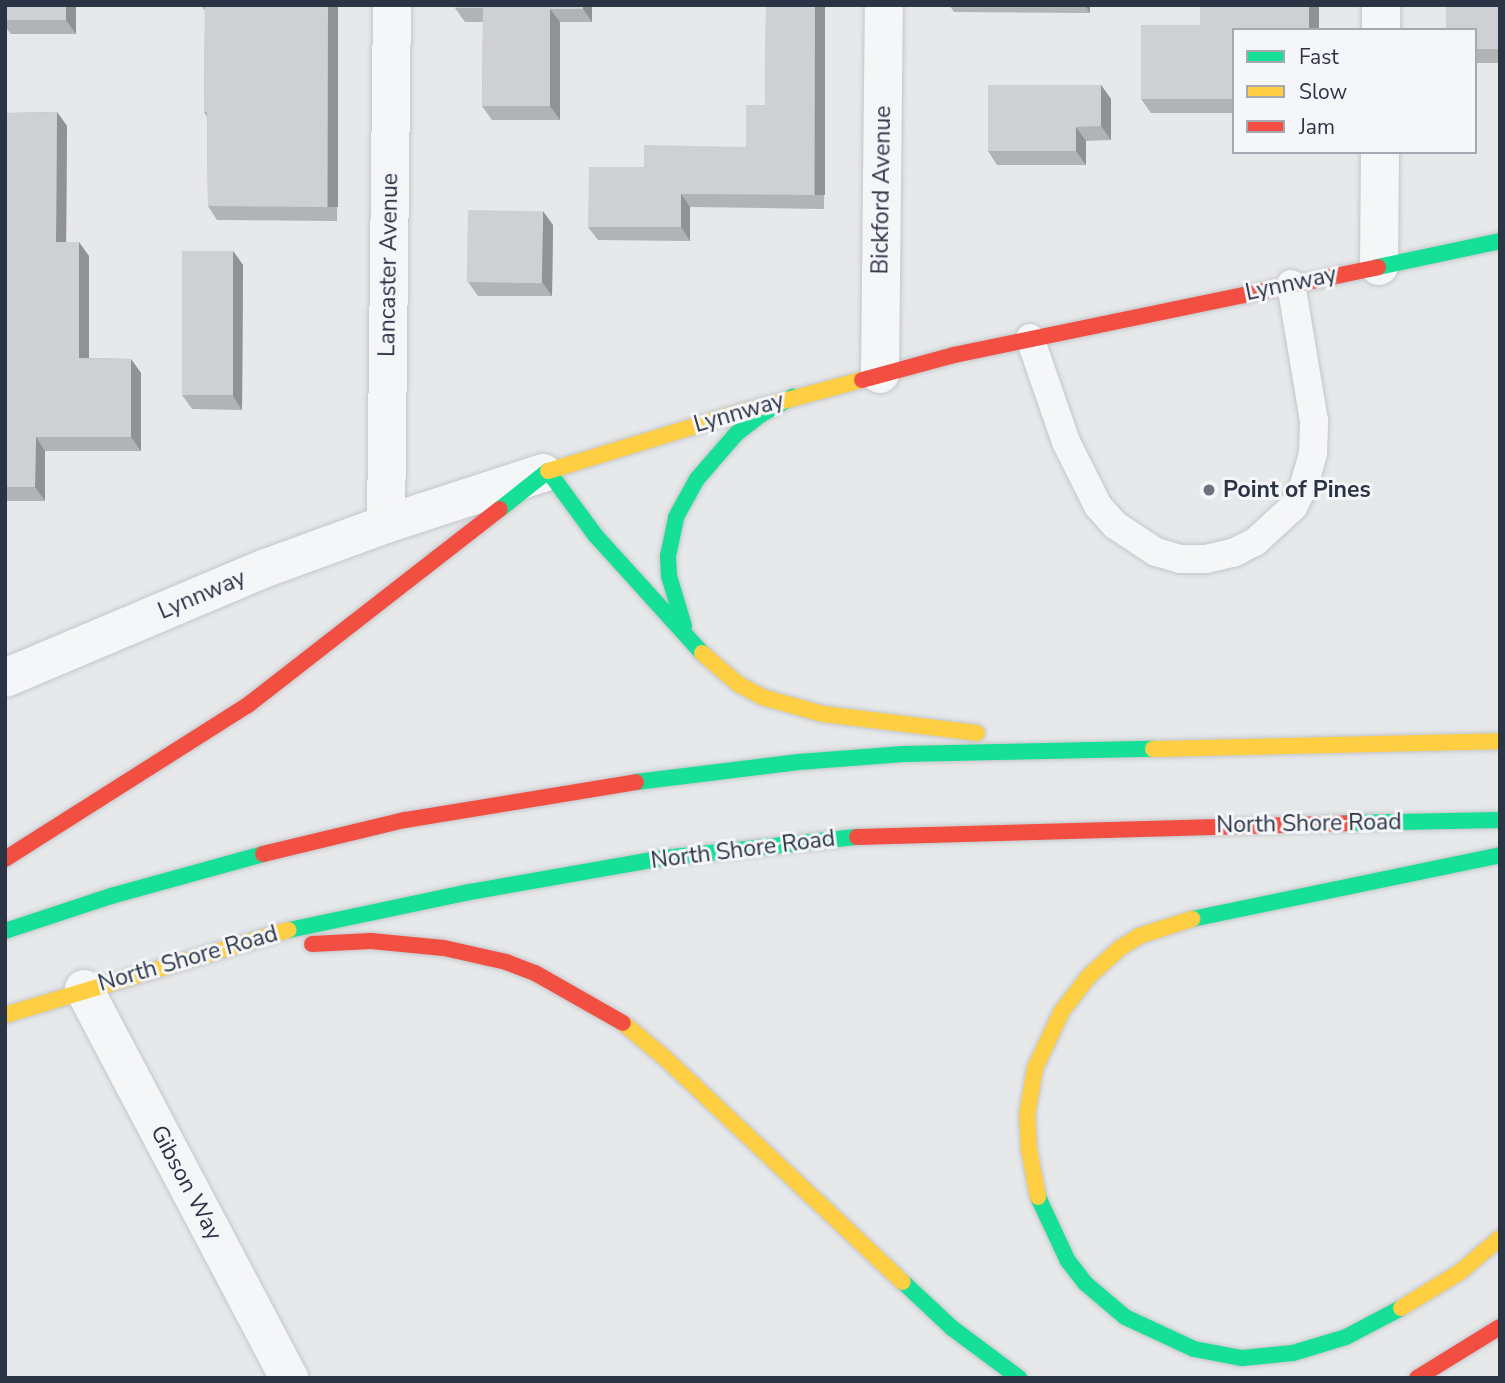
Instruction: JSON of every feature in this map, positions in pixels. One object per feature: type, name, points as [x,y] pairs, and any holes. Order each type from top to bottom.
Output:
[{"type":"main road","name":"Lynnway","points":[[548,471],[793,397],[880,374],[1030,338],[1500,242]]},
{"type":"main road","points":[[700,652],[680,615],[668,576],[668,556],[676,517],[697,479],[736,434],[760,415],[793,397]]},
{"type":"main road","points":[[5,859],[248,705],[326,647],[548,471],[596,536],[700,652],[718,669],[750,691],[788,706],[823,714],[1107,748]]},
{"type":"main road","points":[[5,930],[111,896],[300,844],[418,818],[572,790],[812,761],[904,754],[1500,741]]},
{"type":"main road","name":"North Shore Road","points":[[5,1015],[178,960],[276,933],[566,873],[758,847],[855,837],[971,832],[1500,820]]},
{"type":"main road","points":[[1500,855],[1186,920],[1139,936],[1120,948],[1088,977],[1062,1012],[1035,1068],[1027,1115],[1030,1161],[1038,1196],[1046,1219],[1068,1261],[1085,1283],[1125,1317],[1194,1349],[1242,1358],[1268,1357],[1293,1353],[1346,1337],[1420,1298],[1460,1272],[1500,1238]]},
{"type":"main road","points":[[178,960],[294,945],[371,941],[408,943],[506,962],[564,987],[618,1019],[642,1038],[952,1328],[1019,1378]]},
{"type":"main road","points":[[1417,1378],[1500,1327]]},
{"type":"street","name":"Lancaster Avenue","points":[[386,524],[392,5]]},
{"type":"street","name":"Bickford Avenue","points":[[880,374],[884,5]]},
{"type":"street","points":[[1381,5],[1381,28]]},
{"type":"street","points":[[1379,265],[1380,154]]},
{"type":"street","name":"Lynnway","points":[[5,678],[266,568],[386,524],[548,471]]},
{"type":"street","name":"Gibson Way","points":[[84,989],[289,1378]]},
{"type":"lane","points":[[1030,338],[1066,442],[1081,478],[1098,506],[1115,525],[1156,552],[1180,559],[1206,559],[1233,553],[1255,542],[1293,507],[1304,485],[1313,453],[1314,421],[1291,284]]},
{"type":"building","points":[[5,5],[66,5],[66,20],[5,20]]},
{"type":"building","points":[[205,5],[328,5],[327,207],[208,206],[207,112],[204,112]]},
{"type":"building","points":[[455,5],[583,5],[583,9],[550,9],[550,106],[482,106],[483,8],[455,8]]},
{"type":"building","points":[[766,5],[815,5],[814,195],[681,194],[681,227],[588,227],[589,167],[644,167],[644,145],[746,147],[746,105],[765,105]]},
{"type":"building","points":[[1200,5],[1309,5],[1309,28],[1232,28],[1232,99],[1141,99],[1141,25],[1200,25]]},
{"type":"building","points":[[1446,5],[1500,5],[1500,49],[1477,49],[1477,28],[1446,28]]},
{"type":"building","points":[[988,85],[1101,85],[1101,126],[1076,127],[1076,151],[988,151]]},
{"type":"building","points":[[57,112],[56,242],[79,242],[79,358],[131,359],[131,437],[36,437],[35,487],[5,487],[5,113]]},
{"type":"building","points":[[468,210],[543,211],[542,283],[467,282]]},
{"type":"building","points":[[182,251],[233,251],[233,395],[182,395]]},
{"type":"traffic: fast","points":[[1378,267],[1500,241]]},
{"type":"traffic: fast","points":[[684,626],[669,576],[668,556],[676,517],[697,479],[736,434],[760,415],[793,397]]},
{"type":"traffic: fast","points":[[500,509],[548,471],[596,536],[702,653]]},
{"type":"traffic: fast","points":[[636,782],[799,762],[904,754],[1153,749]]},
{"type":"traffic: fast","points":[[1346,823],[1500,820]]},
{"type":"traffic: fast","points":[[289,930],[470,892],[663,858],[857,837]]},
{"type":"traffic: fast","points":[[5,931],[111,896],[263,854]]},
{"type":"traffic: fast","points":[[1192,919],[1500,855]]},
{"type":"traffic: fast","points":[[1038,1197],[1068,1261],[1085,1283],[1125,1317],[1194,1349],[1242,1358],[1293,1353],[1346,1337],[1401,1308]]},
{"type":"traffic: fast","points":[[903,1282],[952,1328],[1019,1378]]},
{"type":"traffic: slow","points":[[548,471],[731,415],[862,380]]},
{"type":"traffic: slow","points":[[702,653],[738,684],[762,697],[823,714],[977,733]]},
{"type":"traffic: slow","points":[[1153,749],[1500,741]]},
{"type":"traffic: slow","points":[[1038,1197],[1029,1150],[1027,1115],[1035,1068],[1062,1011],[1088,977],[1120,948],[1139,936],[1192,919]]},
{"type":"traffic: slow","points":[[5,1015],[289,930]]},
{"type":"traffic: slow","points":[[623,1023],[666,1059],[903,1282]]},
{"type":"traffic: slow","points":[[1401,1308],[1460,1272],[1500,1238]]},
{"type":"traffic: jam","points":[[862,380],[954,355],[1378,267]]},
{"type":"traffic: jam","points":[[5,859],[248,705],[500,509]]},
{"type":"traffic: jam","points":[[263,854],[405,820],[636,782]]},
{"type":"traffic: jam","points":[[857,837],[1346,823]]},
{"type":"traffic: jam","points":[[312,944],[371,941],[444,948],[506,962],[535,973],[623,1023]]},
{"type":"traffic: jam","points":[[1417,1378],[1500,1327]]},
{"type":"place","name":"Point of Pines","points":[[1209,490]]}]
